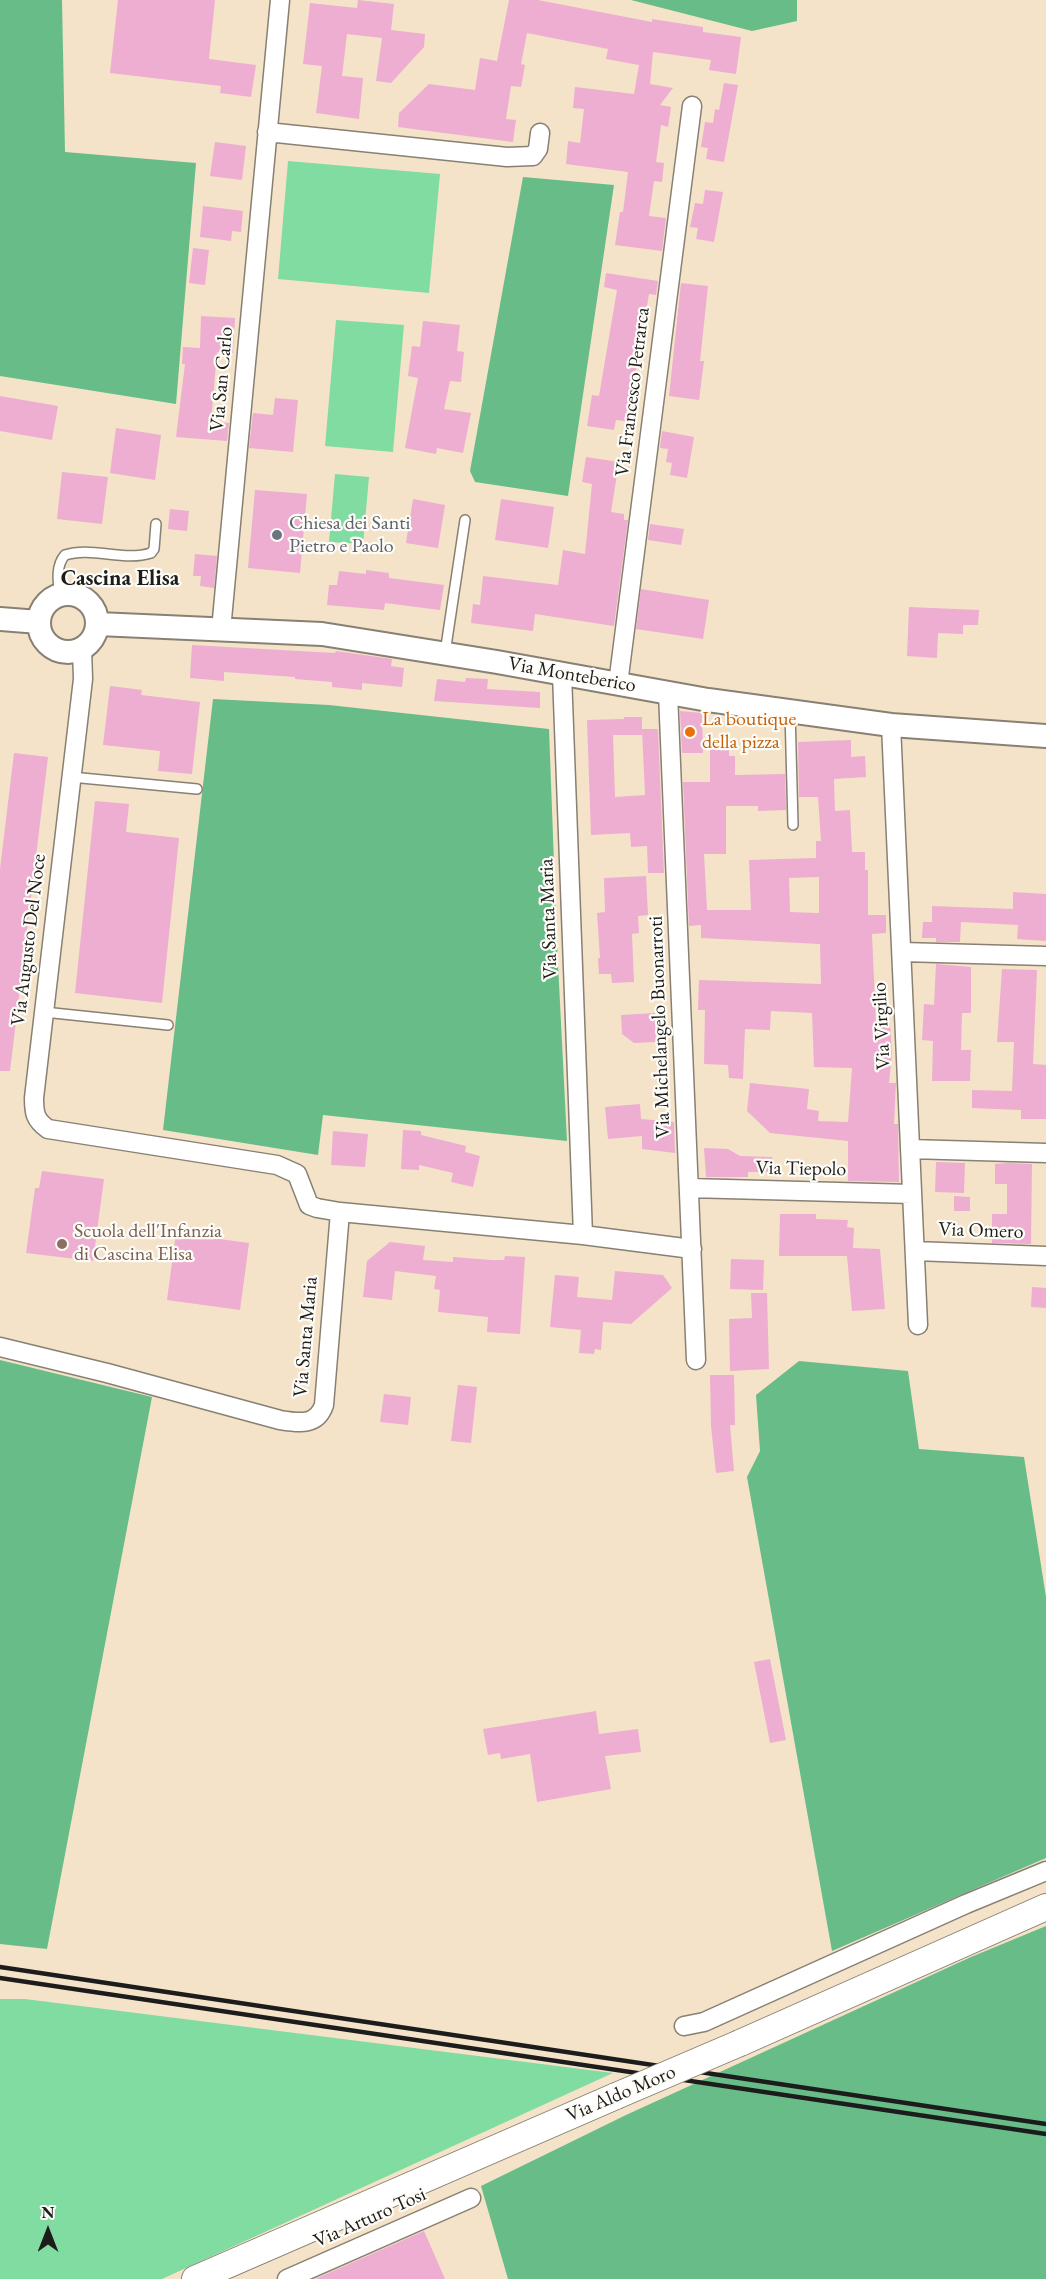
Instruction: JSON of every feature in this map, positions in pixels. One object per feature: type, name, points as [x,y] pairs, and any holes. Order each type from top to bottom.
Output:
[{"type":"main road","name":"Via Aldo Moro","points":[[195,2279],[740,2043],[1046,1907]]},
{"type":"street","name":"Via San Carlo","points":[[221,630],[280,0]]},
{"type":"street","name":"Via Francesco Petrarca","points":[[618,684],[692,106]]},
{"type":"street","points":[[267,132],[507,157],[533,156],[538,148],[540,133]]},
{"type":"street","points":[[69,594],[83,598],[94,609],[98,624],[96,634],[90,642],[73,652],[53,648],[41,633],[39,622],[45,605],[61,595],[69,594]]},
{"type":"street","points":[[0,619],[39,622]]},
{"type":"street","name":"Via Monteberico","points":[[98,624],[322,634],[445,653],[668,693],[790,711],[891,725],[1046,736]]},
{"type":"street","name":"Via Augusto Del Noce","points":[[82,648],[83,679],[34,1098],[34,1113],[38,1123],[48,1129],[277,1165],[297,1174],[309,1205],[340,1212]]},
{"type":"street","name":"Via Santa Maria","points":[[562,674],[583,1235]]},
{"type":"street","name":"Via Michelangelo Buonarroti","points":[[668,693],[696,1360]]},
{"type":"street","name":"Via Virgilio","points":[[891,725],[918,1325]]},
{"type":"street","points":[[902,952],[1046,956]]},
{"type":"street","points":[[910,1149],[1046,1153]]},
{"type":"street","name":"Via Tiepolo","points":[[689,1188],[912,1194]]},
{"type":"street","points":[[340,1212],[583,1235],[692,1248]]},
{"type":"street","name":"Via Santa Maria","points":[[0,1347],[107,1373],[280,1420],[306,1422],[315,1420],[324,1405],[340,1212]]},
{"type":"street","name":"Via Omero","points":[[915,1251],[1046,1256]]},
{"type":"street","points":[[684,2026],[704,2022],[1046,1870]]},
{"type":"street","name":"Via Arturo Tosi","points":[[287,2279],[471,2198]]},
{"type":"lane","points":[[445,653],[465,519]]},
{"type":"lane","points":[[61,595],[58,567],[64,555],[82,552],[131,556],[151,553],[154,549],[156,524]]},
{"type":"lane","points":[[790,711],[794,825]]},
{"type":"lane","points":[[71,777],[197,789]]},
{"type":"lane","points":[[44,1012],[168,1025]]},
{"type":"green space","points":[[0,0],[62,0],[65,152],[196,163],[176,404],[0,376]]},
{"type":"green space","points":[[631,0],[797,0],[797,21],[752,31]]},
{"type":"green space","points":[[288,161],[440,174],[429,293],[278,279]]},
{"type":"green space","points":[[523,177],[614,185],[568,496],[475,482],[470,471]]},
{"type":"green space","points":[[336,320],[404,325],[393,452],[325,446]]},
{"type":"green space","points":[[335,474],[369,477],[363,544],[329,542]]},
{"type":"green space","points":[[213,699],[329,705],[549,729],[567,1141],[323,1115],[318,1155],[163,1130]]},
{"type":"green space","points":[[0,1360],[152,1397],[47,1949],[0,1944]]},
{"type":"green space","points":[[799,1361],[908,1371],[919,1449],[1024,1457],[1046,1597],[1046,1858],[832,1951],[747,1477],[760,1451],[756,1395]]},
{"type":"green space","points":[[1046,1926],[1046,2279],[508,2279],[481,2186],[626,2115],[971,1957]]},
{"type":"green space","points":[[0,1999],[25,1999],[613,2073],[162,2279],[0,2279]]},
{"type":"building","points":[[118,0],[215,0],[209,59],[256,65],[251,97],[220,93],[221,86],[110,73]]},
{"type":"building","points":[[358,0],[394,4],[391,30],[425,34],[424,47],[391,83],[376,81],[382,38],[347,34],[342,76],[363,78],[359,119],[316,113],[322,66],[303,64],[310,3],[357,8]]},
{"type":"building","points":[[509,0],[538,0],[652,22],[652,19],[703,27],[703,32],[741,37],[736,74],[709,70],[711,60],[653,52],[650,84],[673,88],[660,105],[671,107],[668,127],[661,125],[656,162],[664,163],[662,182],[654,181],[649,216],[666,218],[662,251],[615,245],[620,212],[623,212],[628,172],[566,164],[568,141],[580,143],[584,109],[573,108],[575,87],[634,94],[639,65],[606,59],[608,49],[527,33],[521,64],[525,65],[521,87],[511,86],[506,119],[516,120],[513,142],[398,127],[399,113],[429,84],[475,90],[480,58],[497,61]]},
{"type":"building","points":[[724,83],[738,85],[724,162],[706,159],[708,148],[701,147],[705,122],[713,123],[715,109],[719,110]]},
{"type":"building","points":[[215,142],[246,146],[242,180],[210,176]]},
{"type":"building","points":[[705,190],[723,192],[714,242],[696,239],[698,228],[690,227],[695,203],[703,204]]},
{"type":"building","points":[[203,206],[243,211],[241,232],[232,231],[231,241],[200,237]]},
{"type":"building","points":[[193,248],[209,250],[205,285],[189,283]]},
{"type":"building","points":[[606,273],[658,281],[656,295],[649,294],[625,421],[616,420],[614,430],[587,426],[592,395],[599,396],[617,290],[604,287]]},
{"type":"building","points":[[681,283],[708,286],[700,361],[704,361],[699,400],[669,396]]},
{"type":"building","points":[[201,316],[235,318],[233,353],[217,352],[211,422],[229,423],[227,441],[176,437],[185,364],[182,364],[183,347],[200,348]]},
{"type":"building","points":[[423,321],[460,325],[457,351],[464,352],[461,382],[450,381],[444,409],[471,413],[463,453],[437,448],[436,454],[405,448],[418,378],[408,376],[412,346],[420,347]]},
{"type":"building","points":[[0,396],[58,406],[52,440],[0,431]]},
{"type":"building","points":[[275,398],[298,400],[293,452],[249,448],[253,413],[273,415]]},
{"type":"building","points":[[116,428],[161,435],[155,480],[110,473]]},
{"type":"building","points":[[662,431],[694,437],[687,478],[670,475],[672,463],[666,462],[668,449],[660,448]]},
{"type":"building","points":[[586,457],[619,462],[611,512],[624,514],[624,520],[628,520],[614,626],[535,614],[533,631],[471,623],[473,604],[480,605],[483,576],[558,585],[563,550],[585,554],[592,484],[582,482]]},
{"type":"building","points":[[62,472],[108,477],[102,524],[57,519]]},
{"type":"building","name":"Chiesa dei Santi Pietro e Paolo","points":[[255,490],[307,494],[300,573],[248,568]]},
{"type":"building","points":[[413,499],[445,505],[438,548],[406,543]]},
{"type":"building","points":[[501,499],[554,507],[548,548],[495,540]]},
{"type":"building","points":[[170,509],[189,511],[187,531],[168,529]]},
{"type":"building","points":[[650,524],[684,529],[681,545],[648,540]]},
{"type":"building","points":[[195,554],[217,556],[214,588],[200,586],[201,576],[193,576]]},
{"type":"building","points":[[366,570],[389,573],[389,578],[444,585],[440,610],[385,603],[384,610],[327,605],[329,585],[337,585],[339,571],[366,574]]},
{"type":"building","points":[[641,589],[709,600],[703,639],[636,629]]},
{"type":"building","points":[[909,607],[979,610],[978,625],[963,625],[963,634],[938,633],[937,658],[907,656]]},
{"type":"building","points":[[192,645],[335,653],[336,651],[392,659],[391,666],[404,668],[402,687],[362,683],[362,690],[332,687],[332,682],[295,679],[295,677],[224,672],[224,681],[190,678]]},
{"type":"building","points":[[466,678],[488,679],[487,689],[540,692],[540,708],[434,701],[437,679],[465,682]]},
{"type":"building","points":[[110,686],[142,690],[141,695],[200,702],[192,774],[158,771],[160,751],[103,745]]},
{"type":"building","name":"La boutique della pizza","points":[[680,711],[702,713],[703,753],[682,753]]},
{"type":"building","points":[[624,717],[642,717],[642,729],[658,729],[664,873],[648,873],[647,846],[631,847],[630,833],[591,835],[587,720],[624,719]],"holes":[[[642,730],[645,795],[615,797],[613,735],[642,735]]]},
{"type":"building","points":[[710,740],[729,740],[729,756],[735,756],[735,775],[785,774],[786,810],[758,811],[758,806],[726,806],[726,854],[704,854],[707,910],[751,910],[749,860],[816,858],[816,841],[821,841],[818,797],[799,797],[798,742],[851,740],[851,757],[865,756],[866,777],[834,779],[835,811],[850,810],[852,852],[865,852],[865,870],[868,870],[868,915],[886,915],[886,933],[872,934],[876,1024],[890,1023],[892,1054],[889,1083],[896,1083],[894,1124],[898,1124],[899,1182],[848,1181],[848,1141],[770,1133],[747,1111],[750,1083],[809,1089],[807,1109],[819,1111],[818,1121],[848,1122],[852,1068],[814,1067],[812,1013],[771,1011],[770,1030],[745,1029],[743,1079],[729,1078],[728,1065],[704,1064],[705,1010],[698,1010],[699,980],[821,984],[820,944],[701,938],[701,925],[689,926],[683,782],[710,782]],"holes":[[[819,877],[819,913],[790,912],[789,878]]]},
{"type":"building","points":[[14,753],[48,757],[10,1071],[0,1071],[0,869]]},
{"type":"building","points":[[95,801],[129,804],[126,832],[179,838],[162,1003],[75,993]]},
{"type":"building","points":[[646,876],[648,915],[638,916],[639,933],[632,934],[634,982],[612,983],[611,974],[599,974],[597,913],[605,912],[604,878]]},
{"type":"building","points":[[1013,892],[1046,894],[1046,941],[1017,939],[1018,925],[961,922],[960,942],[936,942],[936,938],[922,938],[923,922],[932,922],[932,906],[1013,909]]},
{"type":"building","points":[[936,964],[971,967],[971,1013],[962,1013],[961,1050],[971,1050],[970,1081],[932,1081],[933,1041],[922,1040],[924,1004],[934,1005]]},
{"type":"building","points":[[1002,969],[1037,970],[1033,1064],[1046,1065],[1046,1119],[1021,1119],[1021,1110],[972,1108],[972,1090],[1012,1091],[1014,1042],[997,1042]]},
{"type":"building","points":[[655,1013],[656,1042],[634,1043],[622,1034],[621,1015]]},
{"type":"building","points":[[640,1104],[641,1119],[674,1122],[675,1153],[642,1149],[642,1136],[608,1139],[605,1107]]},
{"type":"building","points":[[403,1130],[421,1131],[421,1135],[466,1146],[465,1152],[480,1156],[473,1187],[451,1182],[453,1173],[419,1165],[419,1170],[401,1169]]},
{"type":"building","points":[[333,1131],[368,1134],[365,1167],[331,1165]]},
{"type":"building","points":[[704,1148],[728,1149],[740,1156],[772,1157],[771,1172],[748,1172],[748,1177],[706,1177]]},
{"type":"building","points":[[936,1162],[965,1163],[964,1193],[935,1192]]},
{"type":"building","points":[[995,1164],[1032,1164],[1031,1244],[992,1243],[992,1214],[1007,1214],[1007,1184],[995,1184]]},
{"type":"building","points":[[42,1171],[104,1179],[93,1261],[26,1253],[35,1188],[39,1188]]},
{"type":"building","points":[[954,1196],[970,1197],[970,1211],[954,1211]]},
{"type":"building","points":[[780,1214],[816,1214],[816,1219],[848,1220],[847,1227],[854,1228],[853,1248],[880,1249],[885,1309],[852,1311],[847,1256],[779,1256]]},
{"type":"building","points":[[176,1233],[249,1243],[240,1310],[167,1300]]},
{"type":"building","points":[[390,1242],[425,1246],[423,1260],[453,1262],[453,1257],[504,1260],[505,1256],[525,1257],[520,1334],[487,1332],[488,1317],[438,1312],[440,1290],[434,1289],[436,1276],[395,1271],[392,1300],[363,1297],[367,1261]]},
{"type":"building","points":[[731,1259],[764,1260],[763,1290],[730,1289]]},
{"type":"building","points":[[615,1271],[663,1275],[672,1288],[631,1324],[603,1322],[601,1350],[595,1349],[594,1354],[579,1353],[581,1330],[550,1327],[555,1275],[579,1277],[577,1297],[612,1300]]},
{"type":"building","points":[[1032,1287],[1046,1288],[1046,1308],[1031,1307]]},
{"type":"building","points":[[751,1293],[767,1293],[769,1369],[730,1371],[729,1319],[752,1318]]},
{"type":"building","points":[[710,1375],[734,1375],[735,1425],[730,1425],[734,1471],[716,1473],[711,1426]]},
{"type":"building","points":[[458,1385],[477,1387],[471,1443],[451,1441]]},
{"type":"building","points":[[384,1394],[411,1397],[408,1425],[380,1422]]},
{"type":"building","points":[[770,1659],[786,1740],[770,1743],[754,1662]]},
{"type":"building","points":[[596,1711],[599,1734],[638,1729],[641,1752],[605,1756],[611,1789],[537,1802],[530,1754],[501,1759],[500,1753],[488,1755],[483,1729]]},
{"type":"building","points":[[424,2231],[445,2279],[315,2279]]},
{"type":"railway","points":[[0,1967],[1046,2124]]},
{"type":"railway","points":[[0,1978],[1046,2134]]},
{"type":"place","name":"Chiesa dei Santi Pietro e Paolo","points":[[277,535]]},
{"type":"place","name":"La boutique della pizza","points":[[690,732]]},
{"type":"place","name":"Scuola dell'Infanzia di Cascina Elisa","points":[[62,1244]]},
{"type":"district","name":"Cascina Elisa","points":[[120,579]]}]
